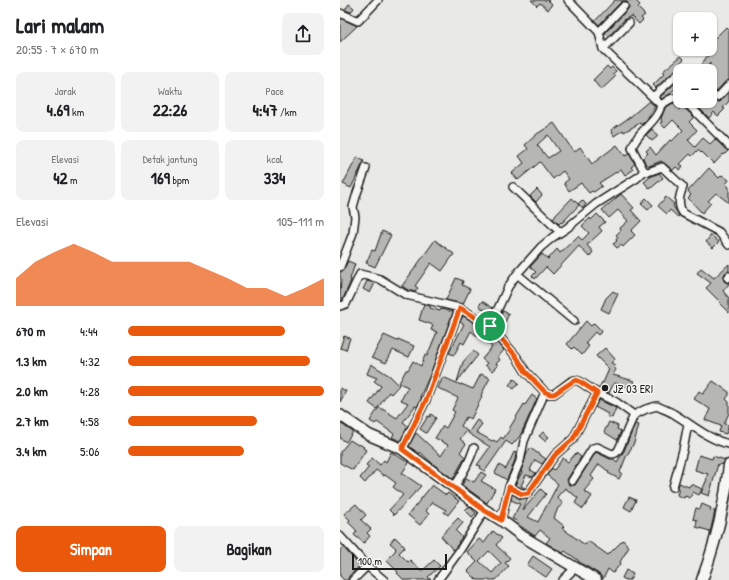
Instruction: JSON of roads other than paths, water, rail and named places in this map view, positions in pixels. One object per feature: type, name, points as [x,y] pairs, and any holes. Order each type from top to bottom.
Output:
[{"type":"street","points":[[340,13],[358,21],[378,0]]},
{"type":"street","points":[[568,0],[599,32],[603,49],[661,105]]},
{"type":"street","points":[[599,32],[624,6]]},
{"type":"street","points":[[603,49],[629,23]]},
{"type":"street","points":[[653,97],[673,78]]},
{"type":"street","points":[[717,97],[729,85]]},
{"type":"street","points":[[644,171],[632,148],[637,138],[660,112],[661,105],[673,98]]},
{"type":"street","points":[[694,108],[729,146]]},
{"type":"street","points":[[490,326],[503,295],[517,274],[541,247],[596,204],[637,178],[644,171],[648,172],[662,167],[683,188],[679,195],[679,208],[683,213],[719,232],[729,245]]},
{"type":"street","points":[[340,267],[353,233],[355,217],[354,207],[357,193],[366,168]]},
{"type":"street","points":[[513,187],[560,232]]},
{"type":"street","points":[[340,306],[346,304],[360,274],[380,279],[406,295],[460,308],[490,326],[516,356],[526,372],[545,392],[554,394],[575,380],[579,381],[597,393],[616,402],[634,415]]},
{"type":"street","points":[[517,274],[574,321]]},
{"type":"street","points":[[402,449],[426,400],[460,308]]},
{"type":"street","points":[[501,520],[509,487],[520,461],[524,441],[545,392]]},
{"type":"street","points":[[509,487],[522,494],[528,493],[555,455],[573,439],[597,393]]},
{"type":"street","points":[[572,481],[594,448],[597,447],[612,454],[616,453],[619,450],[634,415],[646,409],[657,406],[718,441],[729,444]]},
{"type":"street","points":[[340,415],[369,435],[402,449],[484,510],[501,520],[522,536],[596,580]]},
{"type":"street","points":[[673,487],[688,424]]},
{"type":"street","points":[[454,487],[467,468],[474,448]]},
{"type":"street","points":[[702,580],[713,550],[718,530],[729,465]]},
{"type":"street","points":[[438,580],[460,550],[484,510]]},
{"type":"street","points":[[340,536],[367,566],[384,580]]},
{"type":"street","points":[[353,580],[367,566]]},
{"type":"street","points":[[563,580],[575,568]]},
{"type":"place","name":"JZ 03 ERI","points":[[605,388]]}]
